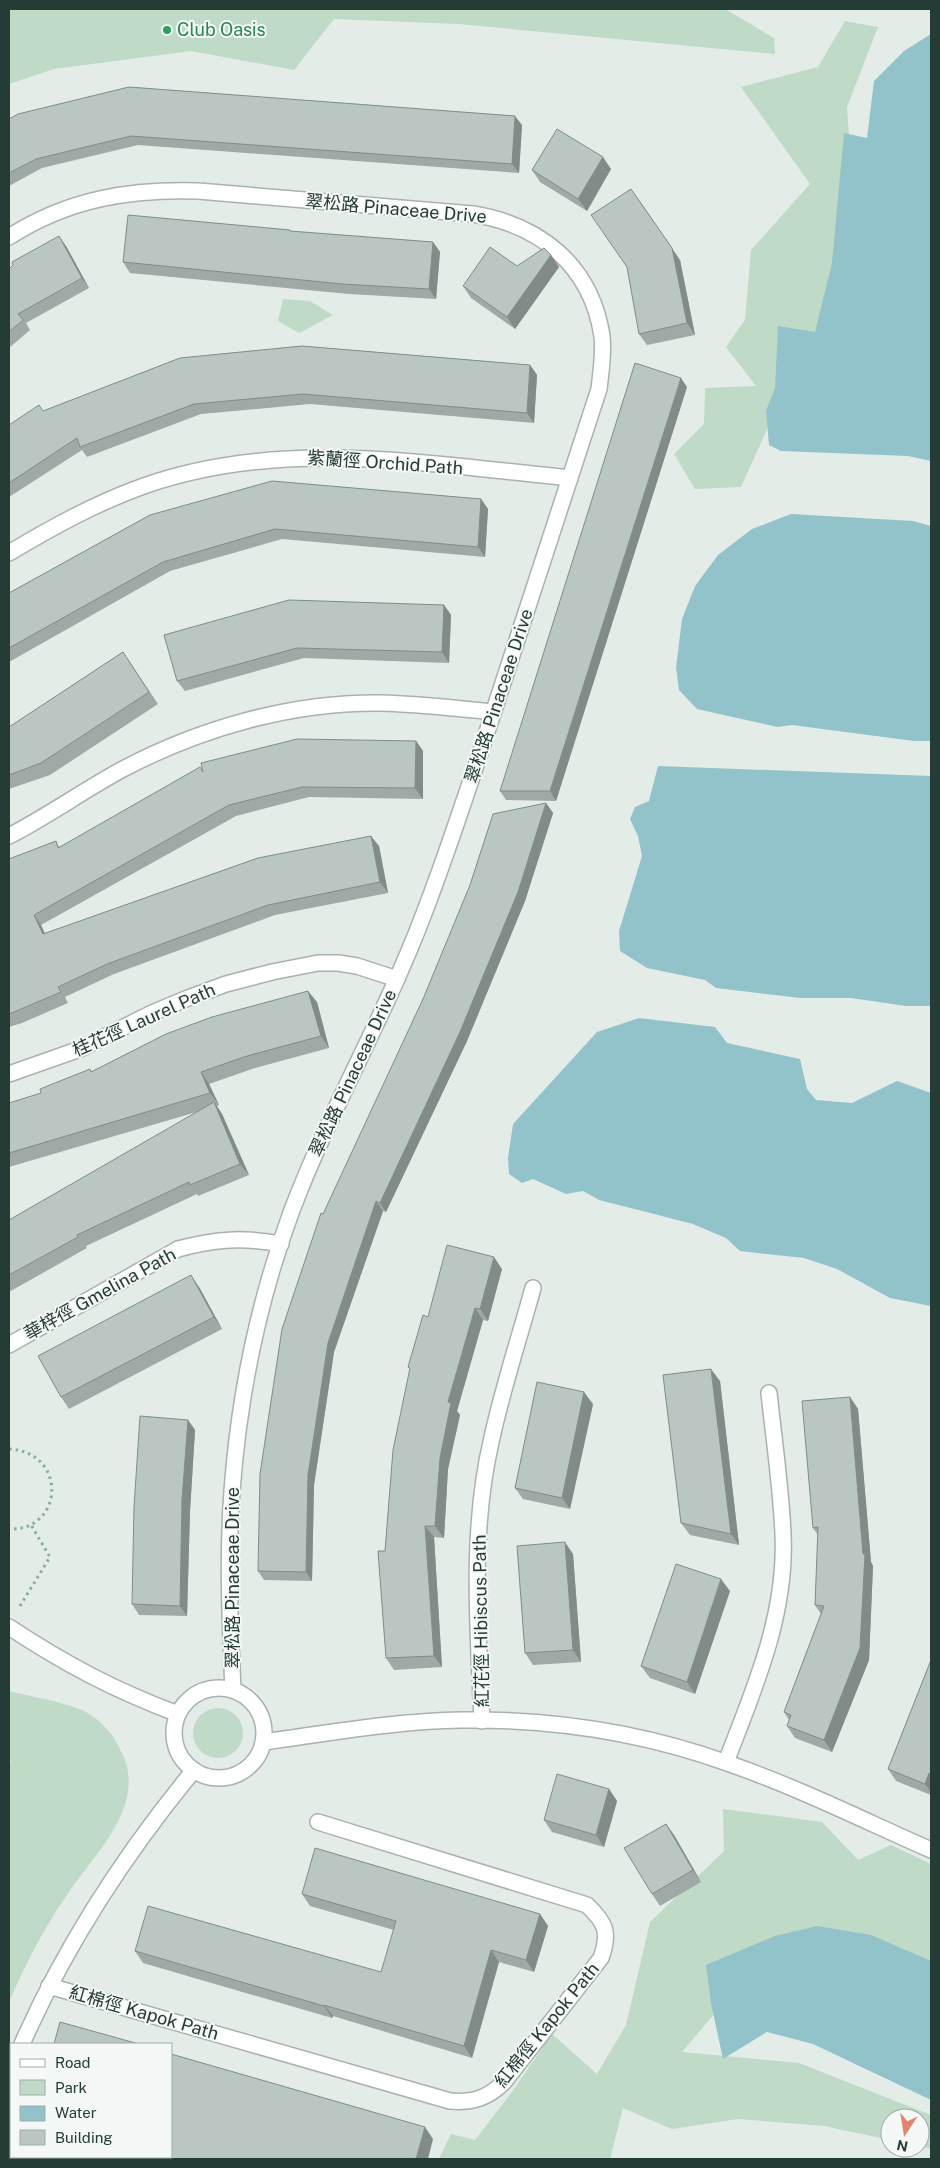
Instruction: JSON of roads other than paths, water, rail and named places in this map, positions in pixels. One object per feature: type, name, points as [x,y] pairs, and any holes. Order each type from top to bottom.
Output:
[{"type":"street","name":"翠松路 Pinaceae Drive","points":[[9,237],[55,212],[90,201],[125,193],[161,190],[198,191],[473,214],[516,224],[542,240],[570,265],[585,286],[596,311],[602,336],[602,363],[598,389],[444,861],[397,979],[318,1147],[281,1244],[270,1281],[252,1349],[240,1420],[233,1481],[229,1561],[233,1690]]},
{"type":"street","name":"紫蘭徑 Orchid Path","points":[[9,553],[61,522],[142,486],[228,464],[317,457],[362,458],[570,478]]},
{"type":"street","points":[[9,836],[138,762],[204,734],[247,721],[290,711],[325,706],[378,703],[493,712]]},
{"type":"street","name":"桂花徑 Laurel Path","points":[[9,1074],[80,1049],[152,1013],[188,998],[226,984],[272,972],[318,963],[338,963],[357,966],[397,979]]},
{"type":"street","name":"華梓徑 Gmelina Path","points":[[9,1345],[178,1249],[221,1240],[242,1238],[281,1244]]},
{"type":"street","name":"紅花徑 Hibiscus Path","points":[[482,1720],[477,1601],[482,1497],[490,1442],[533,1288]]},
{"type":"street","points":[[726,1762],[770,1643],[777,1611],[783,1535],[769,1394]]},
{"type":"street","points":[[9,1627],[88,1676],[178,1714]]},
{"type":"street","points":[[216,1687],[233,1690],[247,1698],[258,1710],[263,1726],[263,1742],[256,1758],[244,1770],[228,1777],[210,1777],[194,1770],[182,1760],[176,1745],[173,1729],[178,1714],[187,1700],[200,1691],[216,1687]]},
{"type":"street","points":[[263,1742],[402,1723],[482,1720],[583,1728],[633,1737],[726,1762],[778,1782],[931,1850]]},
{"type":"street","points":[[22,2043],[49,1986],[90,1911],[156,1816],[194,1770]]},
{"type":"street","name":"紅棉徑 Kapok Path","points":[[49,1986],[450,2101],[462,2102],[486,2097],[504,2082],[601,1958],[605,1947],[606,1931],[599,1917],[587,1905],[318,1822]]},
{"type":"water","points":[[931,34],[931,461],[908,456],[781,451],[769,445],[766,411],[775,388],[778,326],[815,332],[832,263],[844,133],[867,138],[874,81],[904,51]]},
{"type":"water","points":[[791,514],[913,521],[931,526],[931,741],[914,741],[792,725],[778,727],[697,709],[679,690],[676,668],[682,619],[695,586],[718,555],[752,529]]},
{"type":"water","points":[[658,766],[931,776],[931,1006],[906,1006],[851,998],[800,998],[716,988],[705,980],[647,968],[620,951],[619,931],[642,856],[638,836],[630,819],[635,807],[649,801]]},
{"type":"water","points":[[639,1018],[715,1027],[727,1043],[800,1059],[807,1089],[816,1100],[852,1103],[897,1081],[931,1093],[931,1306],[890,1298],[837,1269],[804,1258],[740,1251],[726,1238],[693,1224],[599,1200],[583,1191],[566,1194],[533,1179],[522,1183],[509,1174],[508,1158],[513,1124],[597,1032]]},
{"type":"water","points":[[817,1926],[871,1935],[931,1961],[931,2100],[813,2044],[767,2032],[723,2059],[711,2003],[706,1965],[775,1936]]},
{"type":"place","name":"Club Oasis","points":[[167,30]]}]
